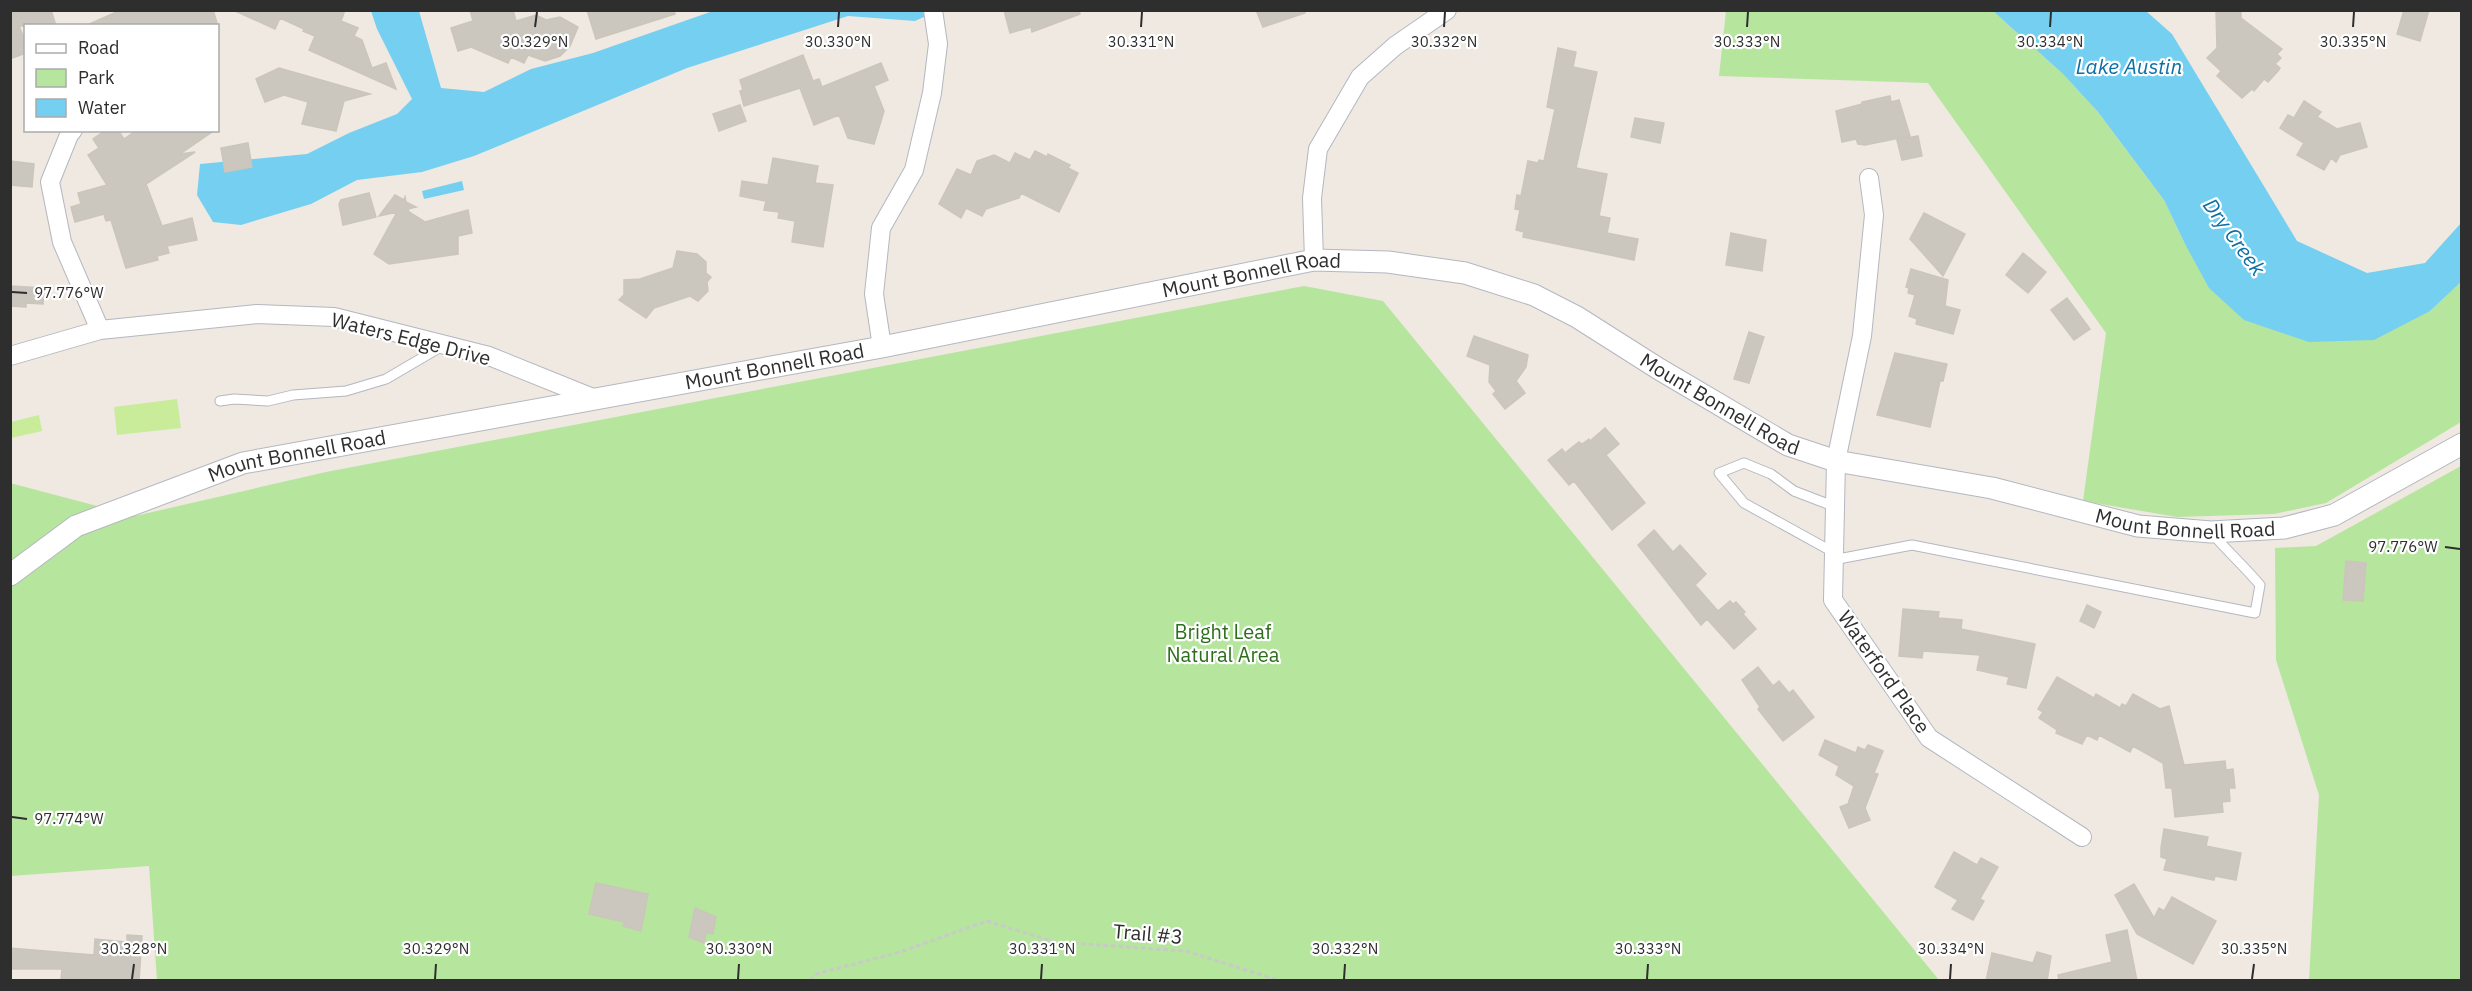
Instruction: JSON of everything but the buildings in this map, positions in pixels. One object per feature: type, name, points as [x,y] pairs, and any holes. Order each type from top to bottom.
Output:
[{"type":"street","points":[[1314,260],[1312,198],[1318,149],[1360,77],[1395,46],[1447,10]]},
{"type":"street","points":[[882,347],[874,294],[881,228],[914,170],[932,93],[939,44],[935,15]]},
{"type":"street","points":[[71,132],[50,182],[62,242],[100,330]]},
{"type":"street","name":"Waterford Place","points":[[1869,178],[1874,215],[1862,336],[1836,461],[1833,506],[1833,600],[1929,738],[2082,837]]},
{"type":"street","name":"Mount Bonnell Road","points":[[10,575],[76,526],[243,463],[882,347],[1314,260],[1388,262],[1465,273],[1534,295],[1577,317],[1659,369],[1788,445],[1836,461],[1992,488],[2138,526],[2211,532],[2284,528],[2334,515],[2462,444]]},
{"type":"street","name":"Waters Edge Drive","points":[[10,356],[100,330],[257,314],[334,317],[489,356],[593,398]]},
{"type":"lane","points":[[220,401],[234,399],[268,401],[293,395],[346,390],[386,379],[446,344]]},
{"type":"lane","points":[[1833,506],[1794,491],[1772,474],[1744,463],[1719,473],[1744,503],[1833,556],[1912,544],[2255,614],[2260,585],[2244,567],[2232,559],[2211,532]]},
{"type":"path","name":"Trail #3","points":[[810,981],[816,974],[900,952],[987,921],[1055,942],[1186,951],[1278,981]]},
{"type":"green space","points":[[1726,11],[1993,11],[2063,74],[2098,112],[2164,200],[2185,244],[2430,311],[2461,282],[2461,422],[2326,503],[2274,514],[2177,517],[2083,501],[2106,333],[1928,83],[1719,76]]},
{"type":"green space","name":"Bright Leaf Natural Area","points":[[1304,286],[1383,301],[1939,980],[157,980],[149,866],[11,876],[10,483],[135,516],[326,472]]},
{"type":"green space","points":[[177,399],[181,428],[117,435],[114,407]]},
{"type":"green space","points":[[39,415],[42,431],[11,438],[11,422]]},
{"type":"green space","points":[[2461,466],[2461,980],[2309,980],[2319,795],[2276,660],[2275,548],[2316,546]]},
{"type":"water","points":[[371,11],[419,11],[441,88],[484,92],[531,69],[593,53],[713,11],[937,11],[915,21],[848,16],[687,68],[474,156],[422,172],[357,180],[311,204],[241,225],[213,222],[197,195],[200,164],[307,154],[349,133],[397,114],[412,99],[377,29]]},
{"type":"water","name":"Lake Austin","points":[[1993,11],[2146,11],[2172,34],[2297,241],[2367,273],[2425,263],[2461,223],[2461,282],[2430,311],[2374,340],[2309,342],[2244,320],[2209,288],[2164,200],[2098,112],[2063,74]]},
{"type":"water","points":[[462,181],[464,190],[424,199],[422,191]]},
{"type":"water label","name":"Dry Creek","points":[[2234,237]]}]
